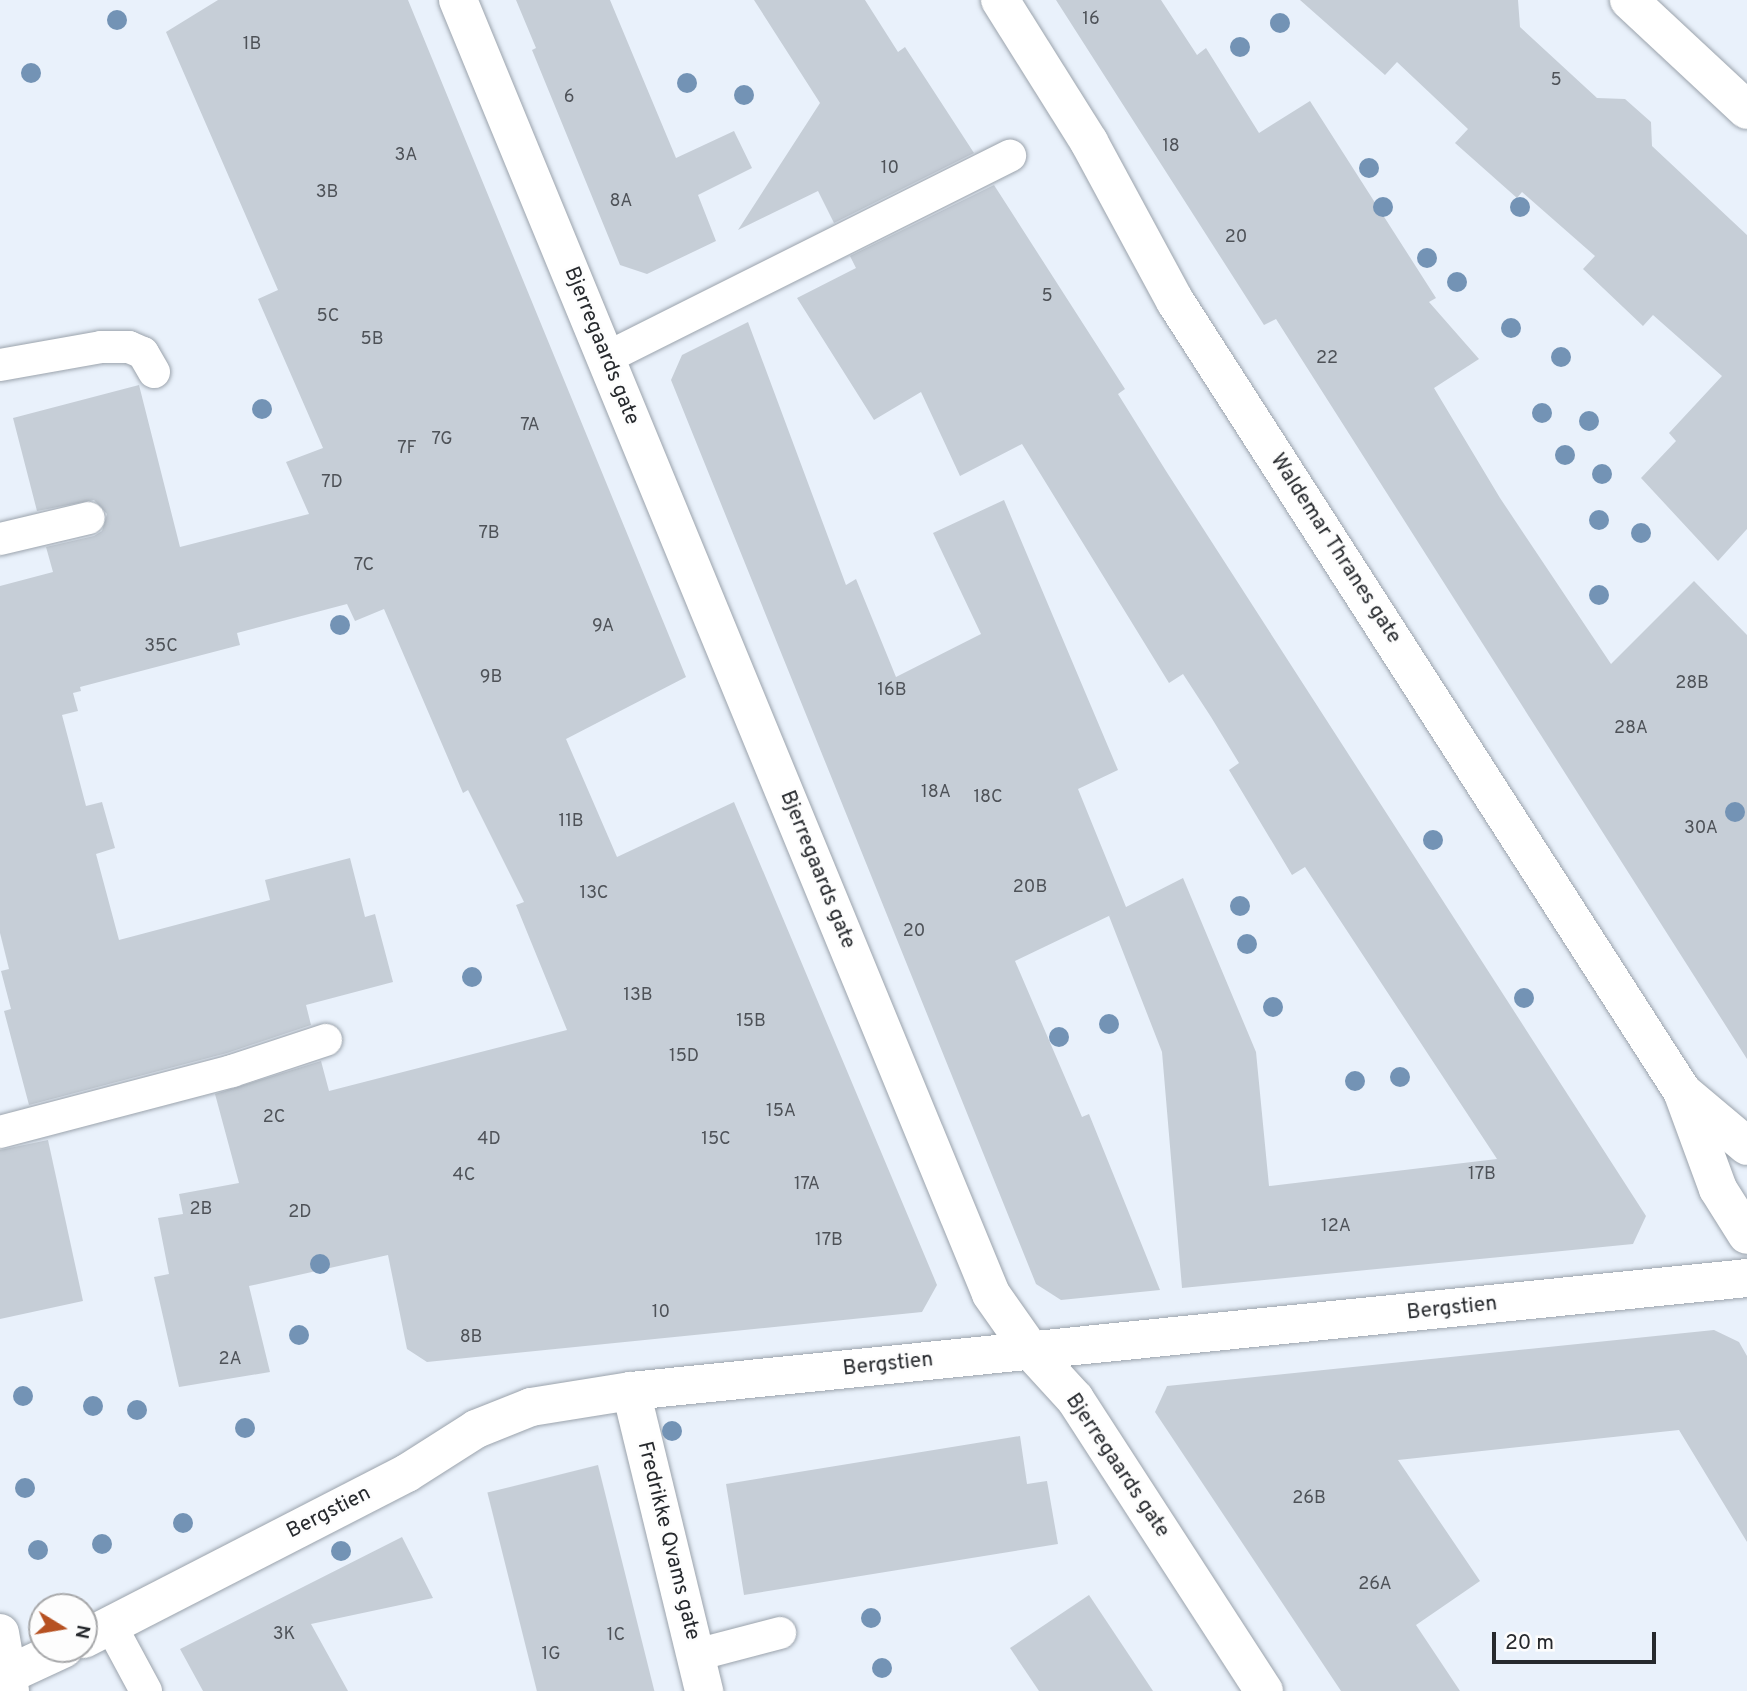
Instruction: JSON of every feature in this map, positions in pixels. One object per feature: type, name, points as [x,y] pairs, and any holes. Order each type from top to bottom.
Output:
[{"type":"street","name":"Bjerregaards gate","points":[[458,0],[991,1294],[1031,1351],[1075,1399],[1264,1691]]},
{"type":"street","name":"Waldemar Thranes gate","points":[[1000,0],[1113,184],[1175,301],[1682,1091],[1718,1189],[1747,1235]]},
{"type":"street","points":[[1629,0],[1747,110]]},
{"type":"street","name":"Waldemar Thranes gate","points":[[1682,1091],[1747,1146]]},
{"type":"street","name":"Bergstien","points":[[98,1632],[407,1473],[476,1429],[531,1407],[631,1391],[1736,1279]]},
{"type":"street","name":"Fredrikke Qvams gate","points":[[631,1391],[700,1673]]},
{"type":"street","points":[[0,1633],[10,1683],[42,1663]]},
{"type":"lane","points":[[606,358],[1010,156]]},
{"type":"lane","points":[[0,365],[102,347],[129,347],[143,354],[154,372]]},
{"type":"lane","points":[[0,539],[89,518]]},
{"type":"lane","points":[[0,1132],[232,1071],[326,1040]]},
{"type":"lane","points":[[700,1673],[780,1633]]},
{"type":"lane","points":[[98,1634],[146,1691]]},
{"type":"building","points":[[218,0],[408,0],[686,677],[566,739],[617,857],[734,802],[937,1285],[922,1312],[427,1362],[407,1349],[388,1255],[249,1286],[270,1372],[179,1387],[154,1277],[169,1274],[158,1218],[183,1214],[179,1194],[239,1183],[215,1094],[321,1061],[329,1091],[567,1030],[516,905],[524,902],[468,790],[463,793],[384,609],[355,621],[347,604],[237,633],[240,645],[80,687],[81,691],[73,693],[78,711],[62,715],[86,806],[102,802],[115,848],[96,854],[119,940],[270,900],[265,880],[350,858],[365,917],[375,914],[393,982],[306,1005],[311,1025],[227,1053],[29,1105],[4,1011],[11,1009],[1,971],[9,969],[0,933],[0,586],[53,572],[46,547],[94,536],[102,531],[107,514],[94,500],[37,511],[13,418],[139,385],[180,547],[309,514],[286,462],[323,448],[258,299],[278,290],[166,32]]},
{"type":"building","points":[[516,0],[610,0],[676,158],[734,131],[752,168],[698,195],[716,241],[647,274],[620,265],[532,50],[536,48]]},
{"type":"building","points":[[754,0],[865,0],[898,52],[905,47],[974,153],[834,223],[818,191],[738,230],[820,103]]},
{"type":"building","points":[[1056,0],[1161,0],[1197,55],[1206,48],[1259,133],[1310,101],[1436,298],[1429,302],[1479,359],[1434,388],[1500,498],[1611,664],[1694,581],[1747,635],[1747,1059],[1276,319],[1264,325]]},
{"type":"building","points":[[1300,0],[1518,0],[1520,27],[1597,98],[1625,99],[1651,122],[1652,146],[1747,235],[1747,529],[1718,561],[1641,478],[1676,441],[1669,433],[1722,376],[1653,315],[1643,326],[1583,269],[1595,256],[1522,192],[1517,198],[1455,143],[1468,129],[1397,62],[1385,75]]},
{"type":"building","points":[[994,185],[1125,389],[1118,394],[1166,471],[1646,1216],[1633,1244],[1182,1288],[1162,1052],[1109,916],[1113,914],[1015,961],[1082,1117],[1089,1114],[1160,1290],[1061,1300],[1036,1284],[671,380],[682,355],[748,322],[846,585],[856,579],[896,677],[981,634],[933,533],[1004,500],[1118,770],[1078,789],[1126,907],[1183,878],[1256,1052],[1269,1186],[1497,1159],[1305,867],[1292,875],[1229,770],[1239,763],[1211,717],[1183,674],[1169,683],[1022,444],[960,476],[921,392],[874,420],[797,298],[856,268],[850,256]]},
{"type":"building","points":[[48,1140],[83,1301],[0,1319],[0,1150]]},
{"type":"building","points":[[1714,1330],[1739,1342],[1747,1356],[1747,1542],[1679,1430],[1398,1460],[1480,1581],[1416,1625],[1460,1691],[1341,1691],[1155,1412],[1167,1386]]},
{"type":"building","points":[[1020,1436],[1027,1484],[1047,1481],[1058,1544],[744,1595],[726,1484]]},
{"type":"building","points":[[598,1465],[654,1691],[537,1691],[487,1493]]},
{"type":"building","points":[[402,1537],[433,1598],[311,1624],[348,1691],[203,1691],[180,1649]]},
{"type":"building","points":[[1089,1595],[1153,1691],[1039,1691],[1010,1648]]}]
